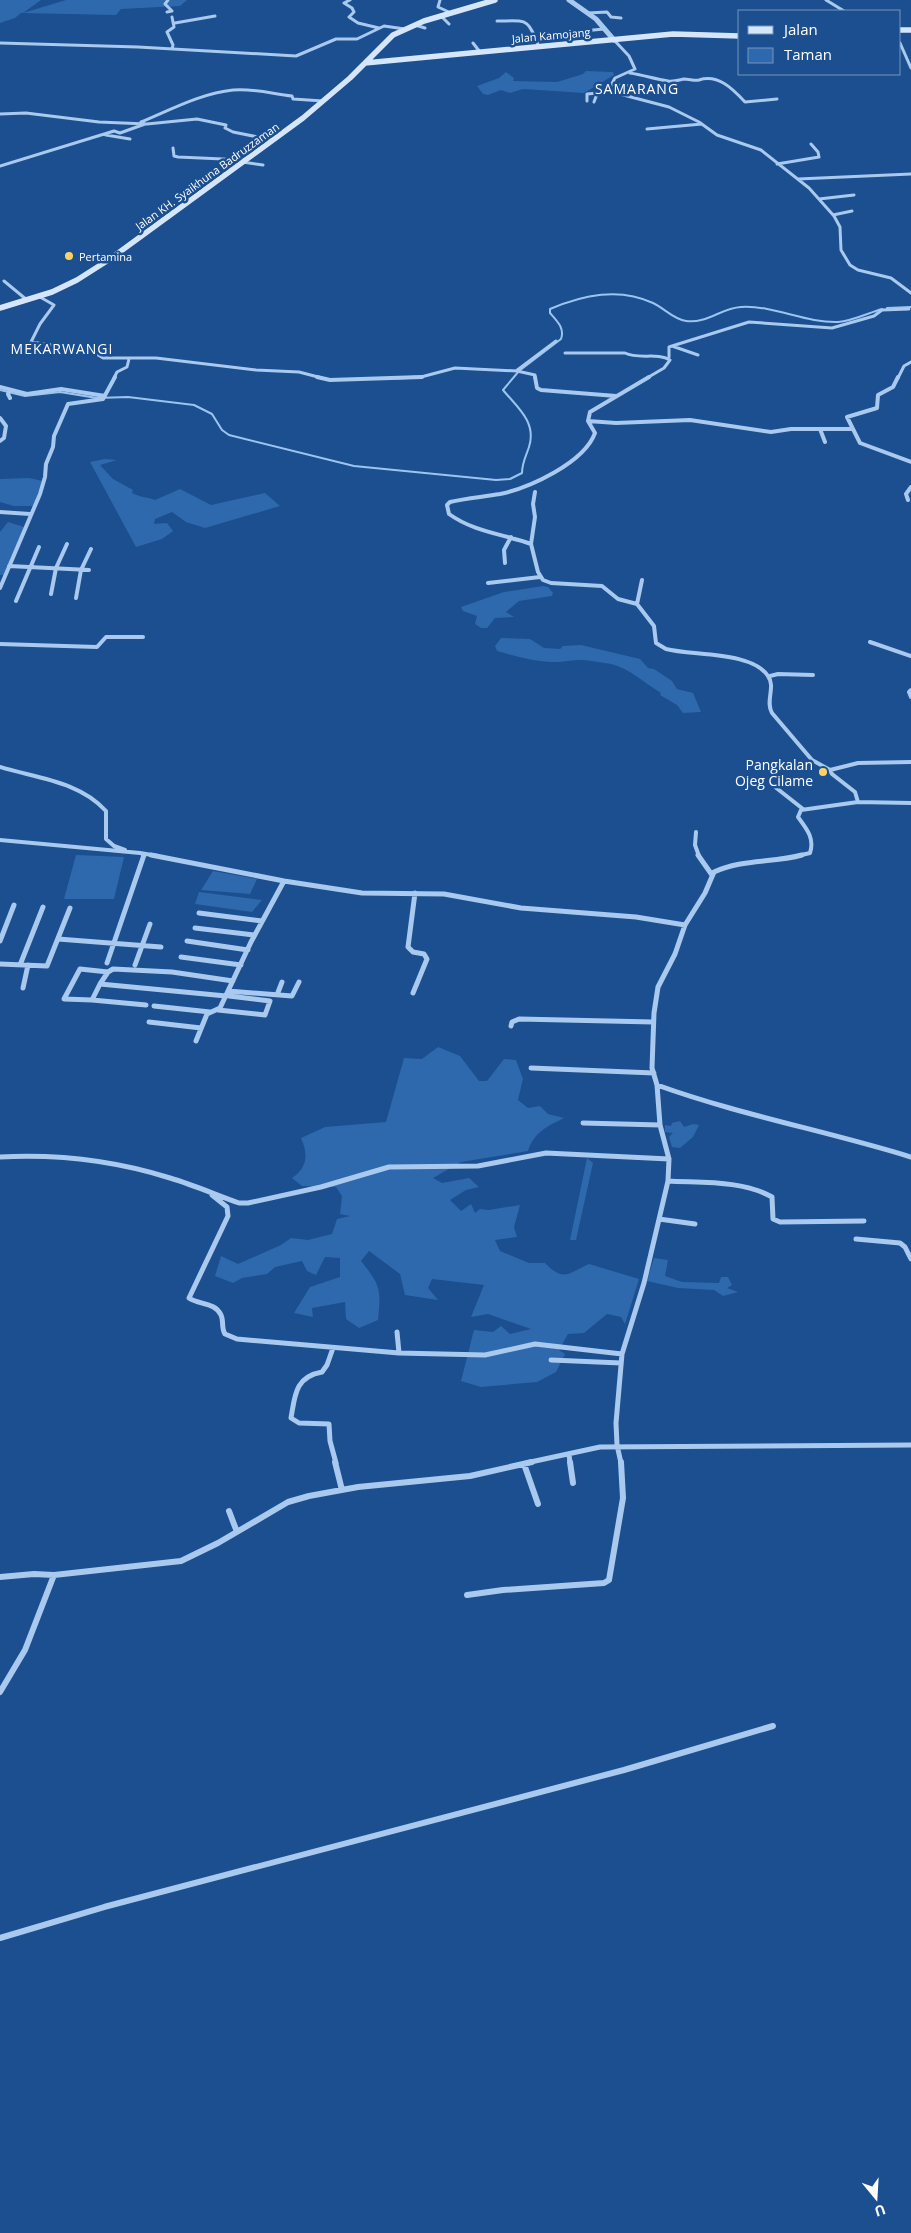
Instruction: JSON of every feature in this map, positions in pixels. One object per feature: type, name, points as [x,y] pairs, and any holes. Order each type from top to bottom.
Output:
[{"type":"main road","name":"Jalan KH. Syaikhuna Badruzzaman","points":[[0,308],[52,292],[77,280],[110,259],[273,140],[323,101],[393,35],[414,25],[495,0]]},
{"type":"main road","name":"Jalan Kamojang","points":[[365,63],[676,34],[738,36]]},
{"type":"street","points":[[167,12],[172,10],[165,4],[168,0]]},
{"type":"street","points":[[350,0],[344,2],[354,12],[349,17],[358,23],[379,29]]},
{"type":"street","points":[[440,0],[438,7],[451,13]]},
{"type":"street","points":[[569,0],[588,13],[629,56],[634,70],[615,78],[610,88]]},
{"type":"street","points":[[826,0],[842,10]]},
{"type":"street","points":[[588,13],[608,12],[611,17],[621,18]]},
{"type":"street","points":[[175,23],[215,16]]},
{"type":"street","points":[[441,16],[449,24]]},
{"type":"street","points":[[172,17],[175,23]]},
{"type":"street","points":[[497,21],[525,21],[530,25],[539,47]]},
{"type":"street","points":[[172,49],[173,45],[167,32],[174,27],[175,23]]},
{"type":"street","points":[[414,25],[425,28]]},
{"type":"street","points":[[0,42],[298,56],[335,39],[355,39],[388,26],[405,29]]},
{"type":"street","points":[[562,33],[604,29]]},
{"type":"street","points":[[473,43],[480,52]]},
{"type":"street","points":[[901,45],[911,68]]},
{"type":"street","points":[[629,73],[652,76],[674,82],[686,79],[699,80],[704,77],[717,79],[732,88],[745,102],[777,99]]},
{"type":"street","points":[[587,101],[587,94],[598,93],[610,88],[633,86]]},
{"type":"street","points":[[610,88],[624,97],[669,107],[702,124],[717,135],[760,150],[798,179],[833,215],[840,227],[841,250],[850,265],[858,270],[891,278],[911,293]]},
{"type":"street","points":[[141,122],[215,92],[221,93],[232,90],[263,91],[293,96],[293,99],[323,101]]},
{"type":"street","points":[[594,102],[598,93]]},
{"type":"street","points":[[0,114],[112,123],[192,120],[215,122],[226,125],[225,128],[233,132],[273,140]]},
{"type":"street","points":[[0,166],[45,150],[114,131],[120,133],[146,123]]},
{"type":"street","points":[[647,129],[702,124]]},
{"type":"street","points":[[105,134],[130,139]]},
{"type":"street","points":[[776,164],[819,157],[818,152],[811,144]]},
{"type":"street","points":[[173,148],[174,156],[178,158],[243,161],[263,165]]},
{"type":"street","points":[[798,179],[911,174]]},
{"type":"street","points":[[819,200],[854,196]]},
{"type":"street","points":[[833,215],[852,211]]},
{"type":"street","points":[[4,282],[28,300]]},
{"type":"street","points":[[40,297],[54,305],[40,324],[31,342],[92,351],[103,358],[156,358],[256,370],[299,372],[330,380],[421,377],[455,368],[518,372],[535,375],[536,388],[540,390],[598,393],[618,397]]},
{"type":"street","points":[[531,544],[511,537],[485,534],[449,514],[447,505],[454,501],[513,491],[550,475],[582,452],[594,438],[595,433],[588,421],[590,412],[664,368],[670,361],[668,357],[669,347],[749,322],[832,328],[874,316],[882,310],[909,308],[911,303]]},
{"type":"street","points":[[518,372],[556,341]]},
{"type":"street","points":[[672,346],[698,355]]},
{"type":"street","points":[[565,353],[625,353],[633,358],[668,357]]},
{"type":"street","points":[[104,398],[117,372],[127,367],[129,359]]},
{"type":"street","points":[[911,362],[904,366],[893,387],[878,395],[877,408],[847,417],[857,440],[865,446],[886,451],[911,462]]},
{"type":"street","points":[[0,387],[9,393],[27,394],[61,389],[104,398]]},
{"type":"street","points":[[0,588],[45,477],[46,464],[53,447],[54,436],[68,404],[104,398]]},
{"type":"street","points":[[0,418],[6,426],[4,438],[0,441]]},
{"type":"street","points":[[588,421],[616,423],[690,420],[771,432],[786,429],[852,429]]},
{"type":"street","points":[[820,429],[825,442]]},
{"type":"street","points":[[908,500],[906,494],[911,487]]},
{"type":"street","points":[[535,492],[533,504],[535,518],[531,544],[535,552],[540,577]]},
{"type":"street","points":[[0,512],[30,514]]},
{"type":"street","points":[[505,563],[504,550],[511,537]]},
{"type":"street","points":[[51,594],[56,568],[67,544]]},
{"type":"street","points":[[16,602],[39,547]]},
{"type":"street","points":[[76,598],[82,570],[91,549]]},
{"type":"street","points":[[9,566],[89,570]]},
{"type":"street","points":[[488,583],[540,577],[551,583],[602,586],[618,600],[637,604],[654,626],[656,643],[662,647],[676,651],[721,655],[737,659],[762,670],[770,676],[771,688],[768,699],[771,712],[816,764],[830,770],[832,774],[855,792],[858,802]]},
{"type":"street","points":[[637,604],[642,580]]},
{"type":"street","points":[[0,644],[97,647],[103,638],[106,637],[143,637]]},
{"type":"street","points":[[870,642],[911,656]]},
{"type":"street","points":[[770,676],[778,674],[813,675]]},
{"type":"street","points":[[911,690],[909,692],[911,697]]},
{"type":"street","points":[[830,770],[840,766],[860,764],[911,762]]},
{"type":"street","points":[[0,767],[62,784],[98,801],[106,811],[106,839],[114,846],[132,853]]},
{"type":"street","points":[[770,783],[803,809]]},
{"type":"street","points":[[467,1596],[503,1590],[604,1583],[609,1580],[623,1498],[622,1469],[617,1445],[616,1423],[622,1354],[644,1283],[668,1181],[669,1159],[660,1124],[657,1085],[652,1068],[653,1022],[658,987],[675,954],[685,924],[704,893],[712,875],[716,870],[728,865],[808,855],[813,847],[813,840],[798,817],[803,809],[858,802],[911,803]]},
{"type":"street","points":[[696,832],[694,841],[695,852],[712,875]]},
{"type":"street","points":[[0,840],[144,854],[284,881],[362,893],[457,895],[521,908],[636,917],[685,924]]},
{"type":"street","points":[[107,963],[144,854]]},
{"type":"street","points":[[218,1010],[228,994],[254,935],[284,881]]},
{"type":"street","points":[[413,993],[427,959],[424,954],[413,952],[408,947],[415,893]]},
{"type":"street","points":[[0,941],[14,905]]},
{"type":"street","points":[[20,965],[43,907]]},
{"type":"street","points":[[0,964],[47,966],[70,908]]},
{"type":"street","points":[[199,913],[262,921]]},
{"type":"street","points":[[135,965],[150,924]]},
{"type":"street","points":[[195,928],[254,935]]},
{"type":"street","points":[[58,939],[161,947]]},
{"type":"street","points":[[187,941],[248,950]]},
{"type":"street","points":[[181,957],[241,965]]},
{"type":"street","points":[[23,988],[28,965]]},
{"type":"street","points":[[108,972],[80,968],[64,999],[146,1005]]},
{"type":"street","points":[[92,1000],[108,972],[113,969],[172,972],[233,981]]},
{"type":"street","points":[[277,995],[282,982]]},
{"type":"street","points":[[100,984],[228,994],[292,996],[299,982]]},
{"type":"street","points":[[154,1006],[265,1015],[270,1001],[228,994]]},
{"type":"street","points":[[196,1041],[210,1012]]},
{"type":"street","points":[[511,1026],[512,1022],[519,1020],[653,1022]]},
{"type":"street","points":[[149,1022],[201,1028]]},
{"type":"street","points":[[531,1068],[654,1073]]},
{"type":"street","points":[[657,1085],[784,1124],[810,1128],[911,1157]]},
{"type":"street","points":[[583,1124],[660,1124]]},
{"type":"street","points":[[0,1157],[38,1156],[122,1167],[158,1174],[239,1203],[248,1203],[321,1187],[389,1167],[478,1166],[546,1153],[669,1159]]},
{"type":"street","points":[[668,1181],[722,1185],[765,1193],[772,1197],[771,1216],[775,1221],[864,1221]]},
{"type":"street","points":[[210,1193],[229,1211],[215,1245],[190,1294],[191,1300],[212,1305],[218,1310],[221,1314],[223,1332],[232,1338],[399,1353],[485,1355],[535,1344],[622,1354]]},
{"type":"street","points":[[659,1220],[695,1224]]},
{"type":"street","points":[[856,1239],[900,1243],[905,1247],[911,1259]]},
{"type":"street","points":[[397,1332],[399,1353]]},
{"type":"street","points":[[332,1348],[327,1365],[322,1372],[310,1374],[297,1387],[291,1418],[299,1423],[329,1424],[330,1441],[342,1490]]},
{"type":"street","points":[[551,1360],[621,1363]]},
{"type":"street","points":[[0,1577],[34,1574],[54,1575],[181,1561],[237,1532],[288,1502],[342,1490],[462,1477],[617,1445],[662,1448],[911,1446]]},
{"type":"street","points":[[569,1454],[573,1484]]},
{"type":"street","points":[[524,1464],[538,1504]]},
{"type":"street","points":[[229,1511],[237,1532]]},
{"type":"street","points":[[0,1692],[18,1667],[27,1649],[54,1575]]},
{"type":"street","points":[[0,1938],[104,1906],[624,1770],[773,1726]]},
{"type":"green space","points":[[0,0],[41,0],[23,13],[66,0],[187,0],[180,6],[121,9],[116,15],[21,13],[15,18],[0,23]]},
{"type":"green space","points":[[586,71],[613,72],[614,75],[584,93],[523,89],[510,93],[501,90],[488,95],[483,94],[477,86],[499,78],[506,72],[514,78],[513,81],[557,82],[583,74]]},
{"type":"green space","points":[[105,459],[117,460],[100,465],[113,479],[133,490],[132,493],[140,496],[155,500],[180,489],[211,505],[265,493],[280,506],[205,528],[186,522],[172,512],[155,519],[154,524],[167,523],[173,531],[162,539],[136,547],[90,462]]},
{"type":"green space","points":[[29,478],[43,481],[33,506],[14,506],[0,502],[0,479]]},
{"type":"green space","points":[[8,522],[24,527],[5,575],[0,575],[0,532]]},
{"type":"green space","points":[[543,586],[548,587],[553,593],[552,596],[519,601],[506,612],[514,617],[495,618],[487,628],[481,628],[475,624],[477,616],[463,611],[461,607],[504,592]]},
{"type":"green space","points":[[501,638],[530,639],[544,648],[560,649],[563,646],[581,645],[640,659],[648,668],[654,669],[672,681],[677,689],[693,693],[701,712],[683,713],[677,705],[660,695],[661,693],[618,666],[584,660],[547,662],[518,657],[497,651],[495,646]]},
{"type":"green space","points":[[76,855],[124,857],[114,899],[64,899]]},
{"type":"green space","points":[[213,871],[257,879],[250,894],[201,890]]},
{"type":"green space","points":[[199,892],[262,900],[252,912],[195,904]]},
{"type":"green space","points":[[438,1047],[460,1056],[479,1081],[487,1081],[504,1059],[516,1060],[523,1079],[518,1100],[528,1108],[540,1106],[548,1114],[564,1118],[538,1134],[528,1151],[461,1162],[433,1178],[442,1183],[469,1178],[479,1187],[466,1190],[450,1200],[461,1211],[471,1204],[475,1213],[480,1209],[489,1210],[520,1205],[514,1227],[517,1237],[495,1240],[500,1251],[529,1263],[545,1263],[551,1269],[561,1274],[570,1273],[589,1264],[639,1279],[625,1324],[621,1317],[607,1314],[584,1333],[568,1334],[559,1350],[565,1354],[556,1372],[537,1382],[481,1387],[461,1381],[474,1330],[493,1332],[501,1326],[510,1334],[531,1329],[488,1314],[471,1317],[484,1285],[432,1279],[428,1288],[438,1300],[405,1295],[400,1274],[369,1251],[361,1261],[373,1276],[378,1288],[378,1320],[359,1328],[346,1319],[345,1302],[312,1308],[313,1317],[294,1313],[310,1287],[340,1277],[340,1258],[325,1257],[316,1275],[307,1271],[302,1261],[275,1267],[267,1274],[242,1278],[233,1283],[215,1276],[221,1256],[238,1264],[281,1245],[291,1238],[308,1240],[332,1234],[337,1219],[350,1216],[340,1214],[342,1196],[336,1187],[302,1186],[292,1178],[304,1165],[305,1149],[301,1138],[325,1127],[386,1122],[404,1058],[422,1059]]},
{"type":"green space","points":[[680,1121],[684,1127],[693,1124],[699,1125],[693,1137],[680,1148],[672,1147],[669,1137],[673,1133],[665,1132],[665,1125],[671,1126],[672,1123]]},
{"type":"green space","points":[[587,1158],[593,1163],[576,1240],[570,1240]]},
{"type":"green space","points":[[654,1258],[668,1260],[665,1276],[682,1282],[719,1283],[721,1277],[728,1277],[732,1285],[727,1288],[738,1292],[723,1296],[714,1290],[678,1288],[647,1281]]},
{"type":"waterway","points":[[0,390],[25,396],[60,392],[97,398],[128,397],[194,405],[212,414],[222,430],[229,435],[354,466],[496,480],[510,479],[522,473],[523,463],[531,438],[528,422],[503,390],[519,371],[561,339],[561,328],[550,313],[550,309],[575,300],[614,294],[640,298],[686,321],[701,320],[741,307],[765,309],[826,322],[855,319],[882,309]]},
{"type":"waterway","points":[[887,308],[911,307]]},
{"type":"place","name":"Pertamina","points":[[69,256]]},
{"type":"place","name":"Pangkalan Ojeg Cilame","points":[[823,772]]},
{"type":"district","name":"SAMARANG","points":[[637,88]]},
{"type":"district","name":"MEKARWANGI","points":[[62,348]]}]
